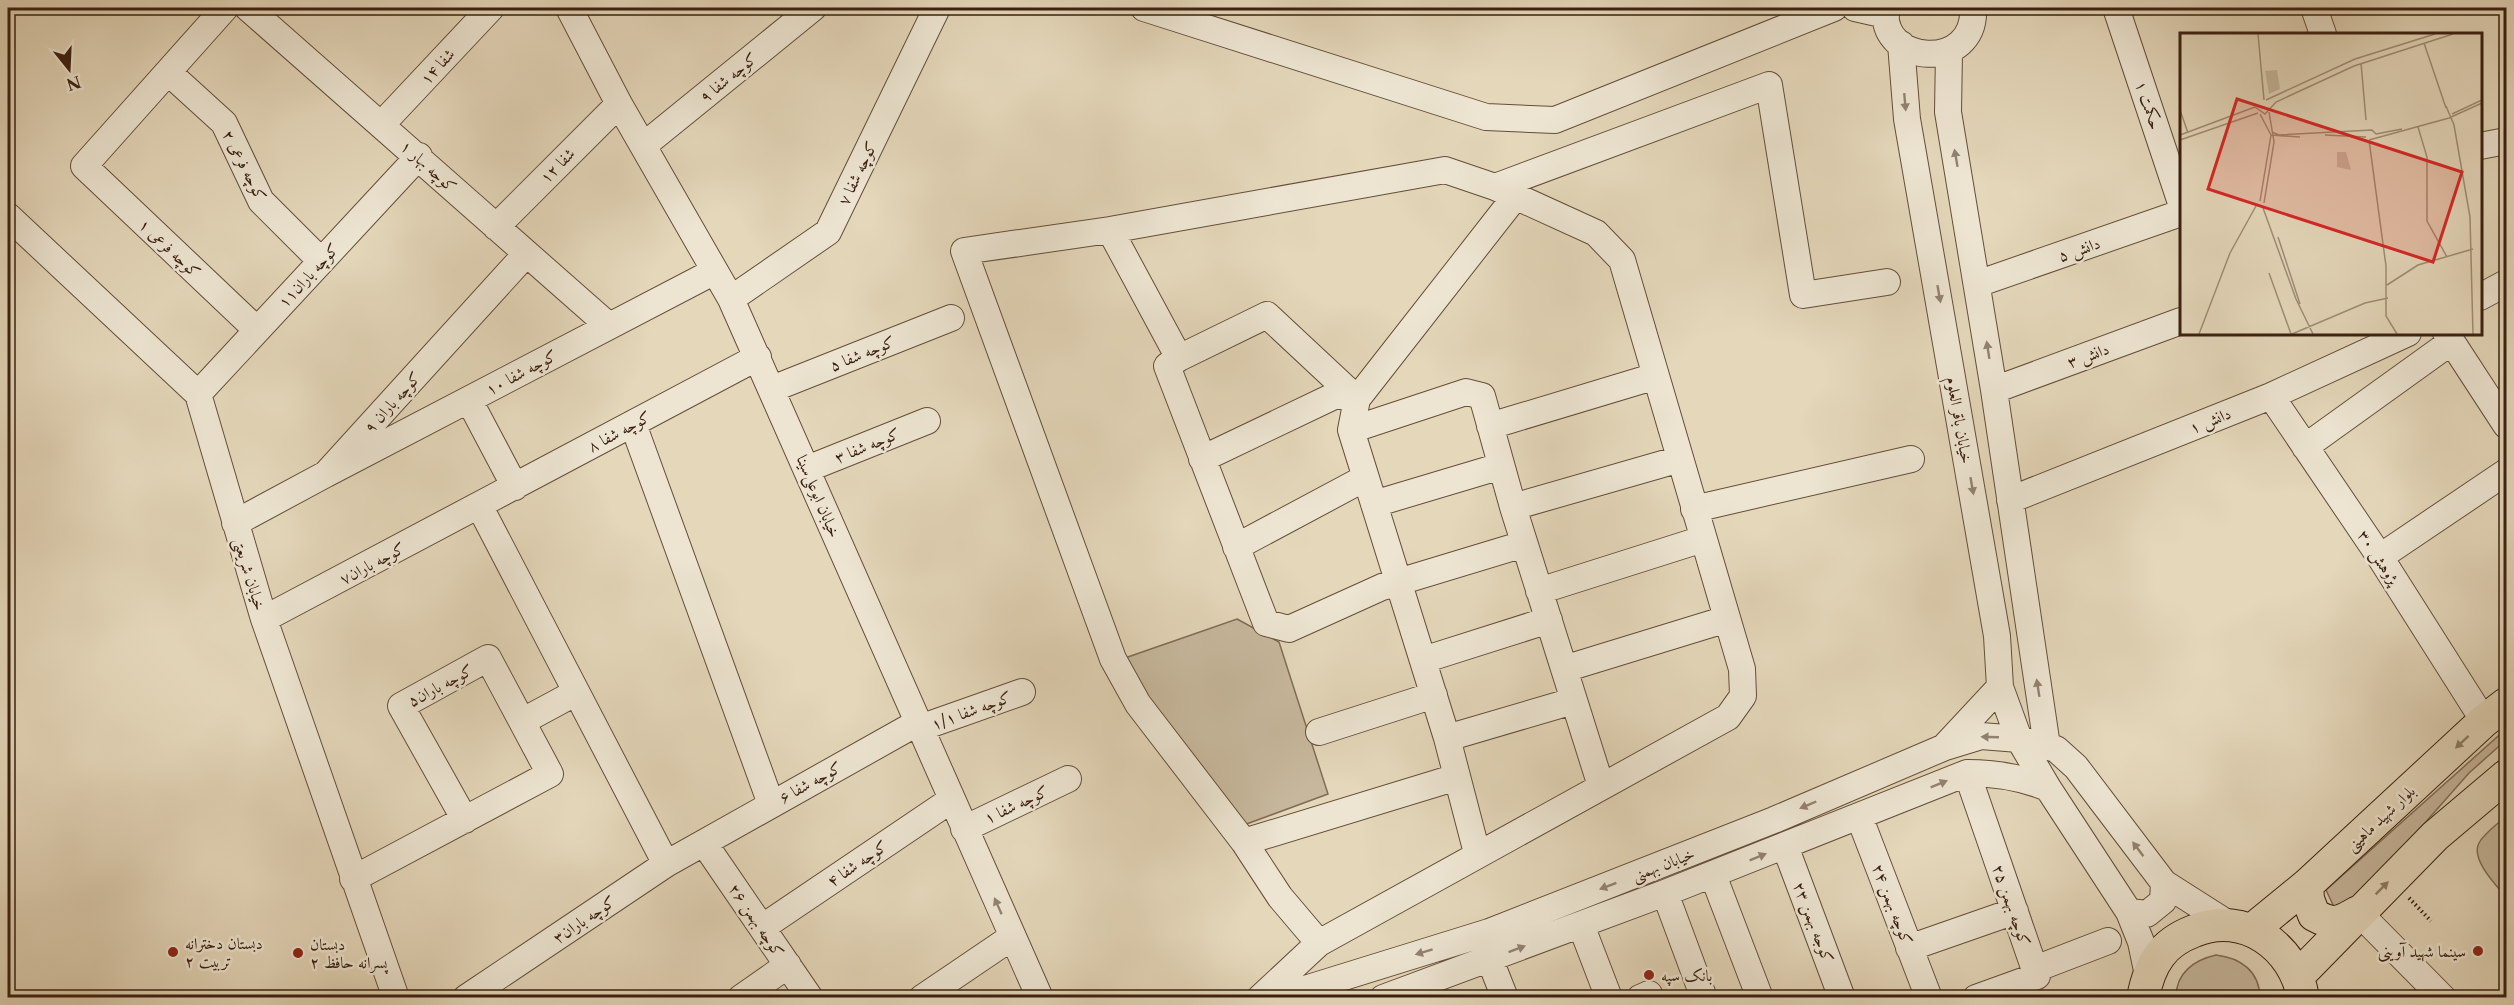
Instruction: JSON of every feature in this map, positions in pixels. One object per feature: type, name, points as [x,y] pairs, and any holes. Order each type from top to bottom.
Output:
[{"type":"main road","name":"بلوار شهید ماهینی","points":[[2241,927],[2307,885],[2495,712]]},
{"type":"main road","points":[[2145,986],[2161,953],[2181,936],[2204,927],[2241,927],[2271,941],[2287,956],[2300,987],[2358,912],[2435,836],[2506,776]]},
{"type":"main road","points":[[2307,885],[2308,899],[2314,915],[2328,923],[2342,921],[2358,912]]},
{"type":"street","points":[[168,72],[225,8]]},
{"type":"street","name":"شفا ۱۴","points":[[382,124],[491,8]]},
{"type":"street","name":"خیابان ابوعلی‌سینا","points":[[569,8],[619,104],[731,299],[1040,998]]},
{"type":"street","name":"کوچه شفا ۹","points":[[644,146],[813,8]]},
{"type":"street","name":"کوچه شفا ۷","points":[[731,299],[828,232],[937,8]]},
{"type":"street","points":[[1144,8],[1486,117],[1555,120],[1807,14],[1834,8]]},
{"type":"street","points":[[1854,8],[1886,11],[1888,26],[1901,44],[1920,54],[1935,55],[1949,51],[1961,42],[1970,30],[1973,8]]},
{"type":"street","name":"حکمت ۱","points":[[2116,8],[2180,200]]},
{"type":"street","points":[[2314,8],[2323,33]]},
{"type":"street","name":"کوچه بهار ۱","points":[[262,12],[382,124],[609,326]]},
{"type":"street","name":"خیابان باقر العلوم","points":[[1901,44],[1907,118],[1997,636],[2000,687],[2019,739],[2048,788],[2129,912],[2141,942],[2145,986]]},
{"type":"street","points":[[1949,51],[1948,112],[1994,390],[2047,746],[2056,749],[2076,767],[2164,883],[2241,927]]},
{"type":"street","name":"کوچه فرعی ۱","points":[[168,72],[84,166],[257,330]]},
{"type":"street","name":"کوچه فرعی ۲","points":[[168,72],[224,123],[261,201],[321,261]]},
{"type":"street","points":[[1477,853],[1424,660],[1351,430],[1357,399],[1505,192],[1768,84],[1803,295],[1887,282]]},
{"type":"street","name":"شفا ۱۲","points":[[496,227],[619,104]]},
{"type":"street","points":[[2481,146],[2506,141]]},
{"type":"street","name":"کوچه باران۱۱","points":[[198,394],[419,156]]},
{"type":"street","points":[[1260,998],[1318,943],[1477,853],[1728,717],[1743,696],[1742,669],[1622,260],[1596,233],[1505,192],[1445,170],[1110,230],[964,251],[1113,659],[1138,704],[1244,842],[1280,897],[1318,943]]},
{"type":"street","name":"دانش ۵","points":[[1977,284],[2180,213]]},
{"type":"street","points":[[8,216],[198,394]]},
{"type":"street","points":[[1110,230],[1179,358]]},
{"type":"street","name":"کوچه باران ۹","points":[[235,523],[326,474],[526,254]]},
{"type":"street","name":"کوچه شفا ۱۰","points":[[326,474],[715,271]]},
{"type":"street","points":[[2481,296],[2506,283]]},
{"type":"street","points":[[1357,399],[1267,315],[1167,366],[1266,623],[1289,629],[1382,587],[1524,544]]},
{"type":"street","name":"کوچه شفا ۵","points":[[772,389],[951,318]]},
{"type":"street","name":"دانش ۳","points":[[1994,390],[2180,321]]},
{"type":"street","name":"دانش ۱","points":[[2010,500],[2271,396],[2406,334]]},
{"type":"street","points":[[2305,447],[2449,337],[2506,425]]},
{"type":"street","name":"کوچه شفا ۸","points":[[480,507],[758,357]]},
{"type":"street","points":[[1490,426],[1656,376]]},
{"type":"street","points":[[1351,430],[1466,392],[1482,396],[1524,544],[1601,786]]},
{"type":"street","name":"خیابان شریعتی","points":[[198,394],[264,619],[396,998]]},
{"type":"street","points":[[1202,459],[1336,395],[1357,399]]},
{"type":"street","name":"پژوهش ۳۰","points":[[2271,396],[2380,556],[2495,712]]},
{"type":"street","points":[[469,400],[516,487]]},
{"type":"street","name":"کوچه شفا ۳","points":[[807,469],[927,421]]},
{"type":"street","points":[[633,424],[771,804]]},
{"type":"street","points":[[1513,507],[1680,459]]},
{"type":"street","points":[[1695,510],[1911,459]]},
{"type":"street","points":[[1374,504],[1501,466]]},
{"type":"street","points":[[2380,556],[2506,472]]},
{"type":"street","points":[[1236,547],[1365,478]]},
{"type":"street","points":[[480,507],[666,864]]},
{"type":"street","name":"کوچه باران۷","points":[[264,619],[480,507]]},
{"type":"street","points":[[1539,591],[1703,539]]},
{"type":"street","points":[[1564,669],[1727,619]]},
{"type":"street","points":[[1424,660],[1548,620]]},
{"type":"street","name":"کوچه باران۵","points":[[353,879],[465,820],[550,774],[489,658],[401,706],[465,820]]},
{"type":"street","points":[[1945,747],[2000,687]]},
{"type":"street","name":"کوچه شفا ۱/۱","points":[[918,726],[1022,692]]},
{"type":"street","points":[[523,721],[575,693]]},
{"type":"street","points":[[1319,732],[1434,695]]},
{"type":"street","points":[[1447,738],[1573,701]]},
{"type":"street","name":"کوچه شفا ۶","points":[[704,843],[771,804],[918,726]]},
{"type":"street","name":"خیابان بهمنی","points":[[1276,998],[1489,932],[1752,829],[1945,747],[1981,736],[2019,739],[2047,746]]},
{"type":"street","name":"خیابان بهمنی","points":[[1400,995],[1665,894],[1967,773],[1993,773],[2024,778],[2048,788]]},
{"type":"street","name":"کوچه بهمن ۲۵","points":[[1967,773],[2034,969]]},
{"type":"street","points":[[1244,842],[1457,777]]},
{"type":"street","name":"کوچه شفا ۱","points":[[964,828],[1068,779]]},
{"type":"street","name":"کوچه شفا ۴","points":[[763,927],[951,800]]},
{"type":"street","name":"کوچه بهمن ۲۴","points":[[1859,816],[1910,948],[1922,996]]},
{"type":"street","name":"کوچه باران۳","points":[[466,998],[666,864],[704,843]]},
{"type":"street","name":"کوچه بهمن ۲۶","points":[[704,843],[810,998]]},
{"type":"street","name":"کوجه بهمن ۲۳","points":[[1785,846],[1842,998]]},
{"type":"street","points":[[1713,875],[1760,998]]},
{"type":"street","points":[[2129,912],[2147,914],[2163,901],[2164,883]]},
{"type":"street","points":[[1665,894],[1704,998]]},
{"type":"street","points":[[1910,948],[2015,912]]},
{"type":"street","points":[[2358,912],[2443,998]]},
{"type":"street","points":[[1581,925],[1609,998]]},
{"type":"street","points":[[922,998],[1012,937]]},
{"type":"street","points":[[1976,998],[2008,992],[2037,976],[2034,969],[2108,941]]},
{"type":"street","points":[[1490,960],[1505,998]]},
{"type":"street","points":[[741,998],[788,965]]},
{"type":"street","points":[[1640,998],[1649,994],[1650,998]]},
{"type":"shaded area","points":[[1237,619],[1279,642],[1328,794],[1241,826],[1146,694],[1125,658]]},
{"type":"shaded area","points":[[2506,729],[2506,740],[2469,773],[2346,912],[2334,907],[2326,890]]},
{"type":"shaded area","points":[[2506,816],[2506,897],[2481,864],[2477,849],[2484,836]]},
{"type":"shaded area","points":[[2216,955],[2233,959],[2247,967],[2256,980],[2260,997],[2176,997],[2183,974],[2200,960]]},
{"type":"place","name":"سینما شهید آوینی","points":[[2478,951]]},
{"type":"place","name":"دبستان دخترانه تربیت ۲","points":[[173,952]]},
{"type":"place","name":"دبستان پسرانه حافظ ۲","points":[[298,953]]},
{"type":"place","name":"بانک سپه","points":[[1649,975]]}]
